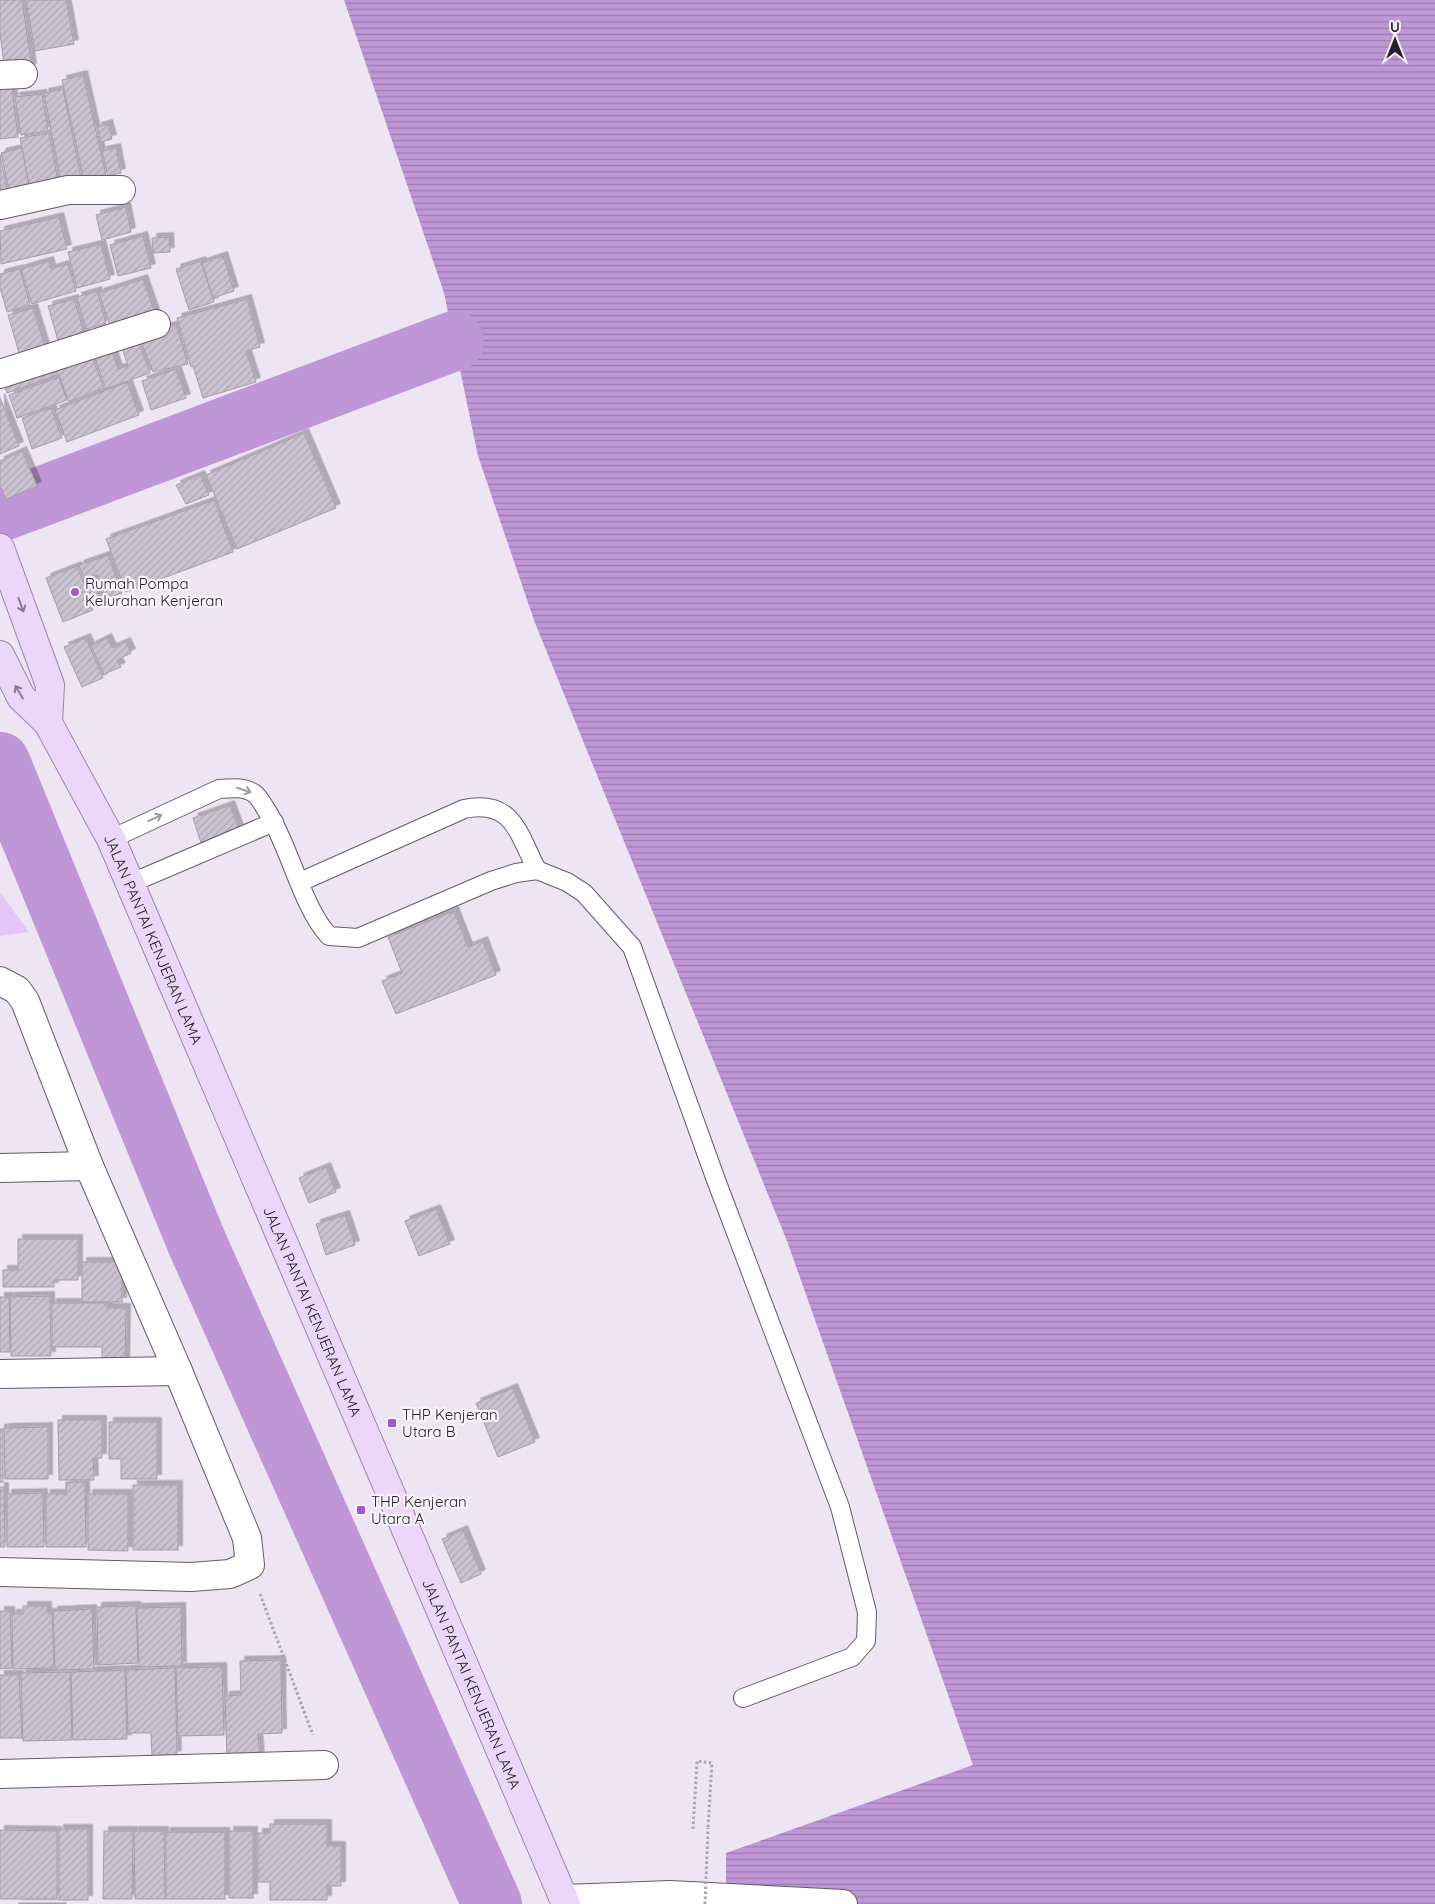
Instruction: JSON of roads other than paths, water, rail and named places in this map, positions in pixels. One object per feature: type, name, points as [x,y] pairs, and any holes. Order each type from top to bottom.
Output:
[{"type":"main road","points":[[2,553],[50,685],[48,723]]},
{"type":"main road","name":"JALAN PANTAI KENJERAN LAMA","points":[[0,655],[21,697],[48,723],[111,839],[566,1902]]},
{"type":"street","points":[[0,205],[68,190],[121,190]]},
{"type":"street","points":[[0,374],[156,324]]},
{"type":"street","points":[[0,981],[6,982],[17,990],[25,1001],[89,1166],[178,1371],[247,1538],[250,1565],[230,1574],[191,1577],[0,1572]]},
{"type":"street","points":[[0,1168],[89,1166]]},
{"type":"street","points":[[0,1374],[178,1371]]},
{"type":"street","points":[[0,1774],[324,1765]]},
{"type":"street","points":[[566,1902],[670,1894],[843,1904]]},
{"type":"lane","points":[[111,839],[219,789],[238,788],[256,794],[274,822],[321,928],[328,936],[358,938],[491,881],[516,873],[536,870],[566,882],[584,893],[632,947],[716,1180],[840,1507],[863,1588],[867,1612],[866,1641],[852,1657],[743,1698]]},
{"type":"lane","points":[[300,882],[464,809],[482,805],[500,810],[513,823],[536,870]]},
{"type":"lane","points":[[130,884],[274,822]]},
{"type":"waterway","points":[[0,512],[454,341]]},
{"type":"waterway","points":[[0,762],[197,1243],[492,1904]]},
{"type":"place","name":"Rumah Pompa Kelurahan Kenjeran","points":[[75,592]]},
{"type":"place","name":"THP Kenjeran Utara B","points":[[392,1423]]},
{"type":"place","name":"THP Kenjeran Utara A","points":[[361,1510]]}]
